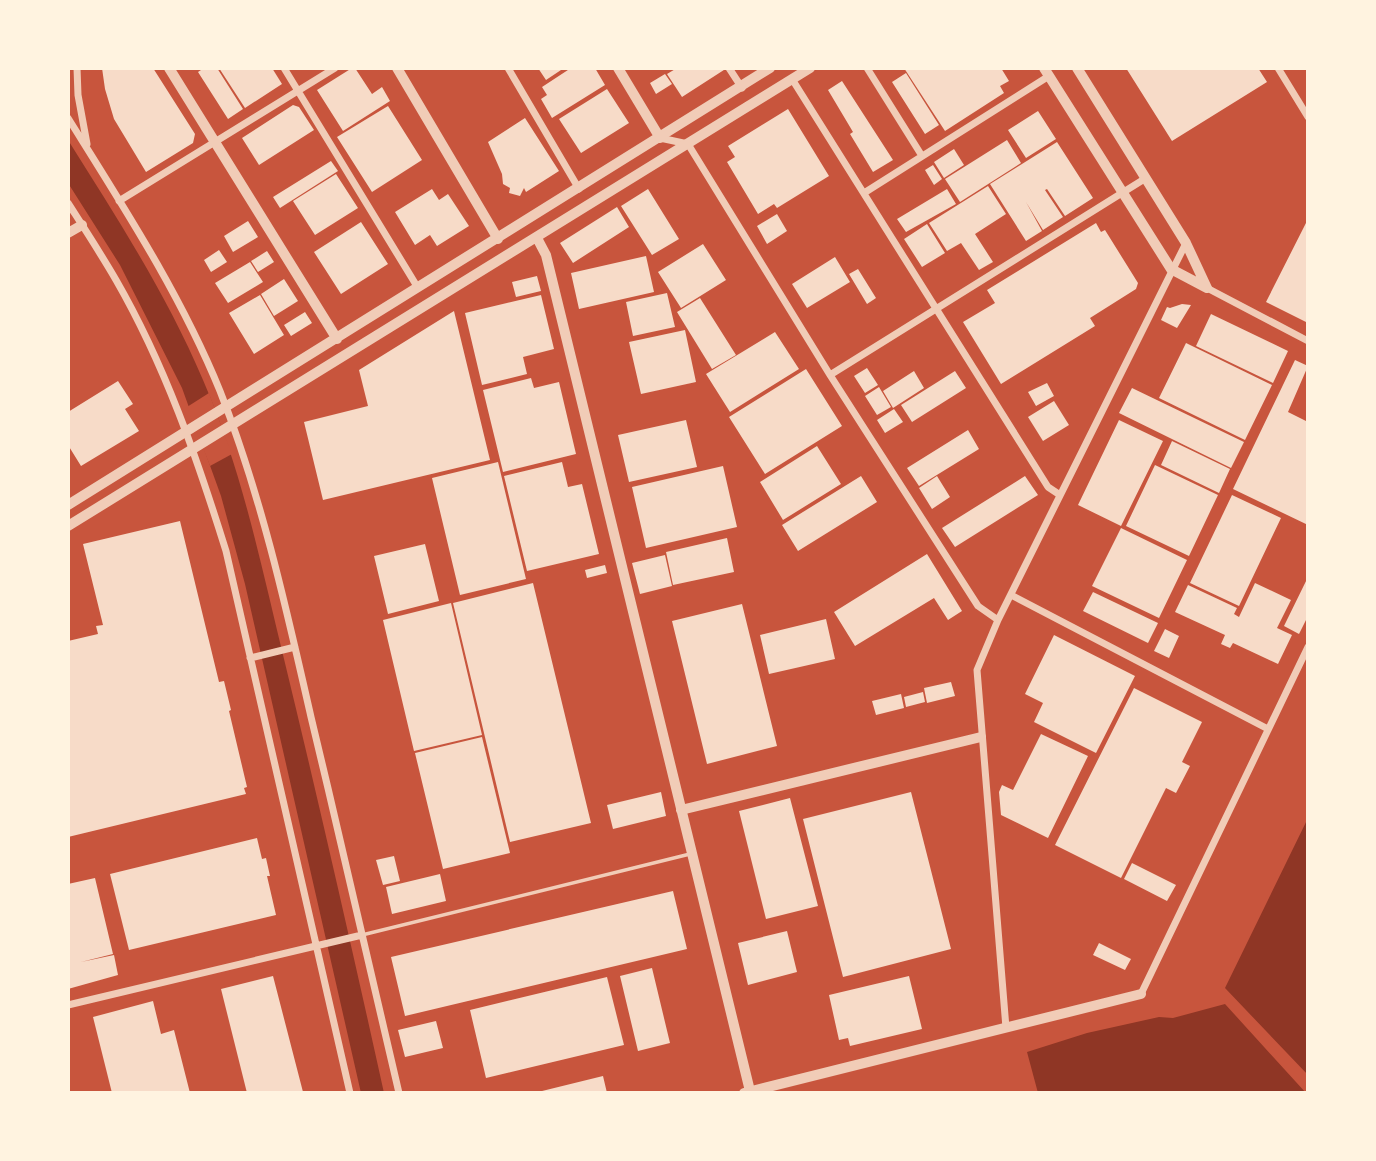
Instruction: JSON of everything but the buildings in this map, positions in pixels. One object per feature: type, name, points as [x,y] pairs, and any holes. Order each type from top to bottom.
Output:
[{"type":"street","points":[[77,68],[88,150]]},
{"type":"street","points":[[169,68],[337,339]]},
{"type":"street","points":[[284,68],[418,288]]},
{"type":"street","points":[[119,201],[335,68]]},
{"type":"street","points":[[397,68],[498,239]]},
{"type":"street","points":[[508,68],[579,189]]},
{"type":"street","points":[[618,68],[660,138],[688,144],[830,375],[978,606],[998,620]]},
{"type":"street","points":[[729,68],[742,88]]},
{"type":"street","points":[[70,501],[337,339],[771,68]]},
{"type":"street","points":[[68,526],[810,68]]},
{"type":"street","points":[[867,68],[922,156]]},
{"type":"street","points":[[1079,68],[1186,243],[1207,288]]},
{"type":"street","points":[[1278,68],[1308,117]]},
{"type":"street","points":[[864,193],[1047,72],[1171,269],[1308,341]]},
{"type":"street","points":[[792,79],[935,311],[1048,487],[1060,495]]},
{"type":"street","points":[[68,118],[174,294],[208,364],[221,410],[232,425],[258,506],[295,648],[399,1093]]},
{"type":"street","points":[[830,375],[1146,178]]},
{"type":"street","points":[[68,203],[117,281],[197,446],[226,551],[319,943],[350,1093]]},
{"type":"street","points":[[68,233],[82,225]]},
{"type":"street","points":[[537,238],[546,255],[692,853],[747,1092],[1141,994],[1308,647]]},
{"type":"street","points":[[1006,1028],[977,670],[998,620],[1186,243]]},
{"type":"street","points":[[1011,595],[1268,729]]},
{"type":"street","points":[[250,658],[295,648]]},
{"type":"street","points":[[681,810],[981,737]]},
{"type":"street","points":[[68,1005],[319,943],[362,935]]},
{"type":"lane","points":[[362,935],[692,853]]},
{"type":"shaded area","points":[[68,140],[105,198],[174,318],[203,380],[229,448],[250,518],[323,821],[384,1093],[361,1093],[245,584],[221,496],[182,388],[120,265],[68,183]]},
{"type":"shaded area","points":[[1308,818],[1308,1075],[1225,988]]},
{"type":"shaded area","points":[[1225,1004],[1306,1093],[1038,1093],[1027,1052],[1087,1033],[1159,1017],[1173,1018]]},
{"type":"pier","points":[[209,393],[232,454],[210,466],[187,407]]}]
